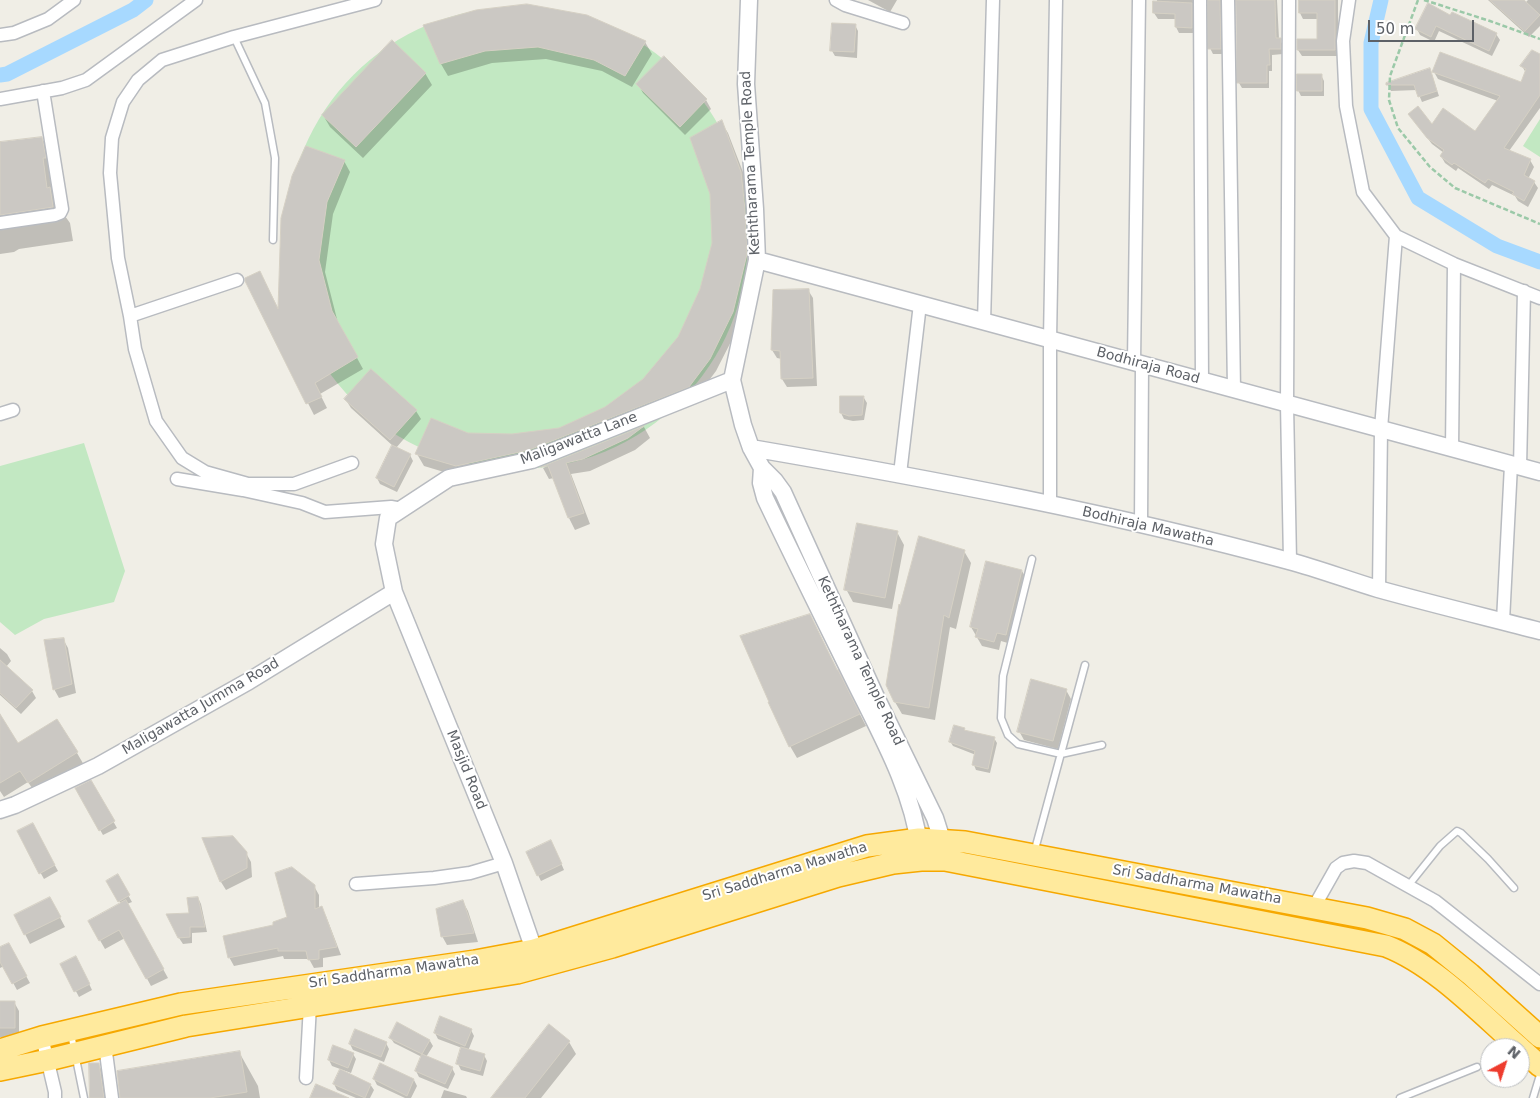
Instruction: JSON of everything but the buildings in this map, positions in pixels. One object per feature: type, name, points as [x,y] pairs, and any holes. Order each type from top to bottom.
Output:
[{"type":"highway","name":"Sri Saddharma Mawatha","points":[[943,850],[965,842],[1387,923],[1425,938],[1442,950],[1540,1037]]},
{"type":"highway","name":"Sri Saddharma Mawatha","points":[[0,1050],[70,1030],[200,1000],[475,961],[534,950],[867,846],[943,850],[1386,946],[1428,970],[1509,1038]]},
{"type":"highway","name":"Sri Saddharma Mawatha","points":[[0,1070],[186,1026],[490,978],[540,968],[838,876],[880,865],[920,850]]},
{"type":"highway","name":"Sri Saddharma Mawatha","points":[[1530,1057],[1540,1066]]},
{"type":"street","points":[[0,35],[14,33],[48,19],[74,0]]},
{"type":"street","points":[[0,99],[62,88],[86,80],[196,0]]},
{"type":"street","points":[[352,463],[294,484],[248,484],[205,472],[182,458],[156,421],[135,349],[118,258],[110,173],[112,138],[123,102],[138,80],[162,60],[234,37],[375,0]]},
{"type":"street","name":"Keththarama Temple Road","points":[[749,0],[746,84],[757,260],[732,380],[743,425],[751,448],[762,468],[775,481],[782,492],[816,565],[871,700],[914,813],[920,850]]},
{"type":"street","points":[[836,0],[844,5],[902,23]]},
{"type":"street","points":[[984,322],[993,0]]},
{"type":"street","points":[[1050,504],[1050,340],[1056,0]]},
{"type":"street","points":[[1140,0],[1138,364],[1140,524]]},
{"type":"street","points":[[1200,0],[1202,380]]},
{"type":"street","points":[[1228,0],[1234,389]]},
{"type":"street","points":[[1289,0],[1287,404],[1290,561]]},
{"type":"street","points":[[1349,0],[1343,42],[1346,106],[1363,192],[1396,236],[1454,264],[1540,298]]},
{"type":"street","points":[[0,223],[55,215],[60,213],[62,209],[43,91]]},
{"type":"street","points":[[1379,589],[1381,429],[1396,236]]},
{"type":"street","name":"Bodhiraja Road","points":[[757,260],[1540,472]]},
{"type":"street","points":[[1452,448],[1454,264]]},
{"type":"street","points":[[130,316],[238,280]]},
{"type":"street","points":[[1503,621],[1516,466],[1524,291]]},
{"type":"street","points":[[900,474],[920,304]]},
{"type":"street","name":"Maligawatta Lane","points":[[394,592],[384,544],[388,518],[449,478],[532,460],[732,380]]},
{"type":"street","points":[[0,414],[13,410]]},
{"type":"street","name":"Bodhiraja Mawatha","points":[[751,448],[900,474],[1140,524],[1290,561],[1379,589],[1540,631]]},
{"type":"street","name":"Keththarama Temple Road","points":[[762,468],[761,483],[765,498],[799,570],[935,818],[943,850]]},
{"type":"street","points":[[177,479],[302,503],[325,512],[391,507],[402,508]]},
{"type":"street","points":[[799,570],[816,565]]},
{"type":"street","name":"Maligawatta Jumma Road","points":[[0,810],[15,805],[98,766],[249,681],[394,592]]},
{"type":"street","name":"Masjid Road","points":[[394,592],[504,863],[534,950]]},
{"type":"street","points":[[1314,908],[1336,868],[1343,863],[1354,861],[1367,864],[1435,901],[1540,984]]},
{"type":"street","points":[[356,884],[434,878],[470,873],[504,863]]},
{"type":"street","points":[[306,1078],[310,1005]]},
{"type":"street","points":[[42,1037],[55,1098]]},
{"type":"street","points":[[105,1045],[112,1098]]},
{"type":"lane","points":[[234,37],[265,103],[275,158],[273,240]]},
{"type":"lane","points":[[1032,559],[1002,676],[1002,718],[1008,735],[1018,744],[1061,754],[1102,745]]},
{"type":"lane","points":[[1034,854],[1086,665]]},
{"type":"lane","points":[[1408,886],[1440,846],[1457,831],[1488,859],[1514,888]]},
{"type":"lane","points":[[70,1030],[84,1098]]},
{"type":"lane","points":[[1400,1098],[1477,1067]]},
{"type":"lane","points":[[1533,1098],[1540,1075]]},
{"type":"path","points":[[1418,0],[1390,76],[1389,100],[1398,128],[1430,167],[1455,188],[1540,224]]},
{"type":"path","points":[[1424,0],[1540,39]]},
{"type":"green space","points":[[517,7],[562,11],[605,24],[626,34],[664,59],[696,91],[721,129],[731,150],[744,193],[748,238],[744,283],[731,326],[721,347],[696,385],[664,417],[626,442],[605,452],[562,465],[517,469],[472,465],[429,452],[408,442],[370,417],[338,385],[313,347],[303,326],[290,283],[286,238],[290,193],[303,150],[313,129],[338,91],[370,59],[408,34],[429,24],[472,11]]},
{"type":"green space","points":[[1540,119],[1540,157],[1523,146]]},
{"type":"green space","points":[[84,443],[125,571],[114,602],[44,619],[15,635],[0,622],[0,466]]},
{"type":"waterway","points":[[0,75],[7,74],[133,10],[146,0]]},
{"type":"waterway","points":[[1381,0],[1371,43],[1371,109],[1418,198],[1497,246],[1540,262]]}]
